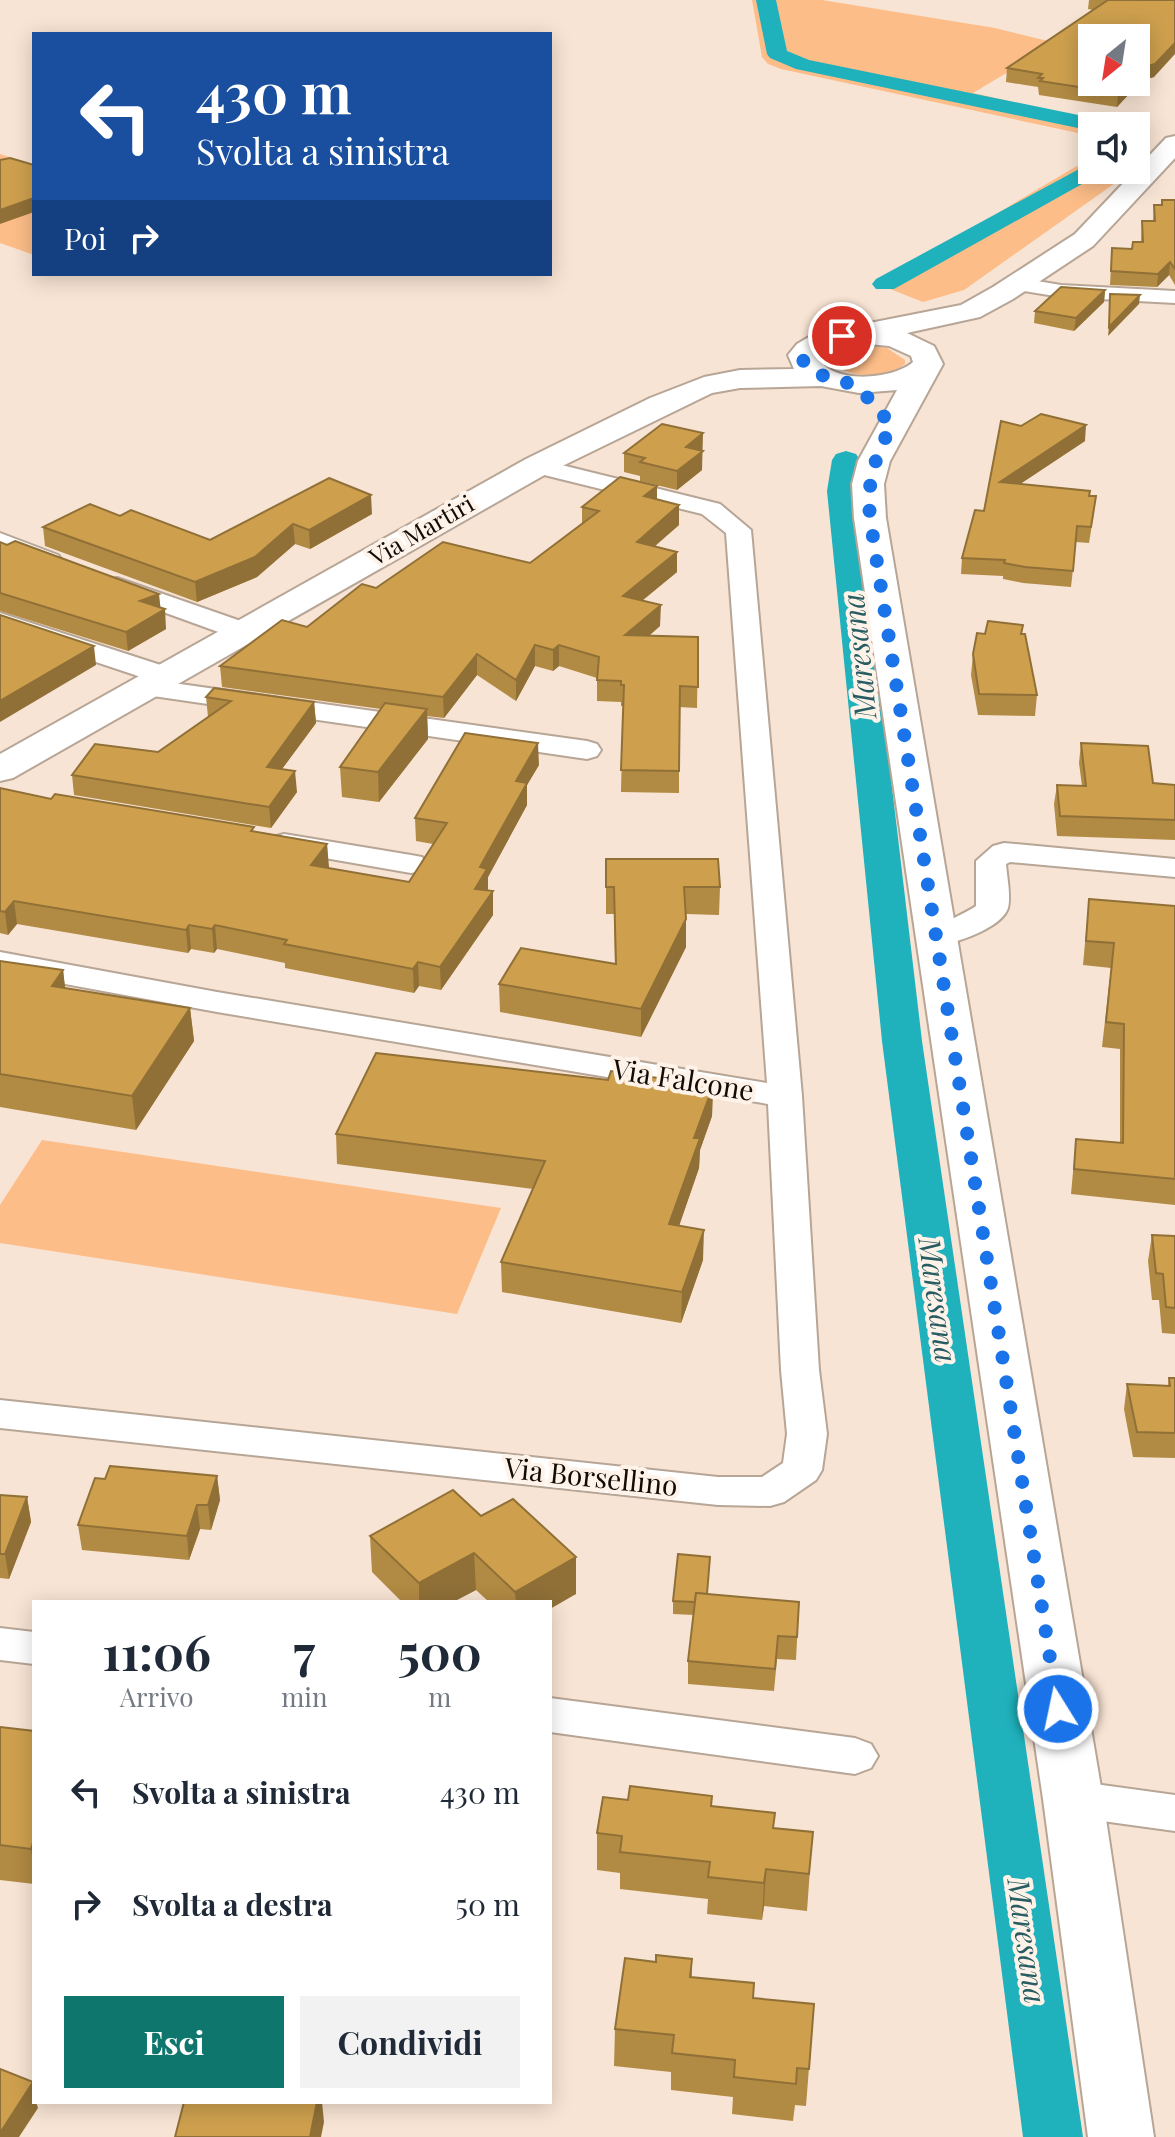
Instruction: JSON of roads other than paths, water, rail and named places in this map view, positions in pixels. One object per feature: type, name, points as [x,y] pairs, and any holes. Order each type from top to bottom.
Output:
[{"type":"street","points":[[861,335],[970,311],[1019,284],[1084,240],[1175,143]]},
{"type":"street","points":[[1019,284],[1061,291],[1175,297]]},
{"type":"street","points":[[970,311],[924,366],[874,461],[868,484],[870,518],[1028,1531],[1073,1799],[1121,2137]]},
{"type":"street","points":[[861,335],[906,342],[924,352],[924,366]]},
{"type":"street","name":"Via Martiri","points":[[4,779],[156,682],[537,466],[721,377],[805,351],[824,340],[861,335]]},
{"type":"street","points":[[805,351],[802,358],[806,367],[873,403],[891,426]]},
{"type":"street","name":"Via Martiri","points":[[704,386],[754,377],[887,384],[924,366]]},
{"type":"street","name":"Via Falcone","points":[[0,962],[217,1002],[785,1096],[738,530],[711,509],[537,466]]},
{"type":"street","points":[[0,541],[245,632]]},
{"type":"street","points":[[0,621],[156,682],[587,750]]},
{"type":"street","points":[[259,839],[411,864]]},
{"type":"street","points":[[937,938],[970,925],[992,909],[991,861],[1004,852],[1175,868]]},
{"type":"street","name":"Via Borsellino","points":[[0,1414],[718,1491],[770,1492],[802,1470],[807,1434],[800,1370],[785,1096]]},
{"type":"street","points":[[0,1644],[32,1648]]},
{"type":"street","points":[[552,1715],[855,1756]]},
{"type":"street","points":[[1073,1799],[1175,1813]]},
{"type":"waterway","name":"Maresana","points":[[766,0],[777,54],[803,65],[1078,122]]},
{"type":"waterway","name":"Maresana","points":[[885,284],[1078,177]]},
{"type":"waterway","name":"Maresana","points":[[846,460],[842,491],[902,1041],[1053,2137]]}]
